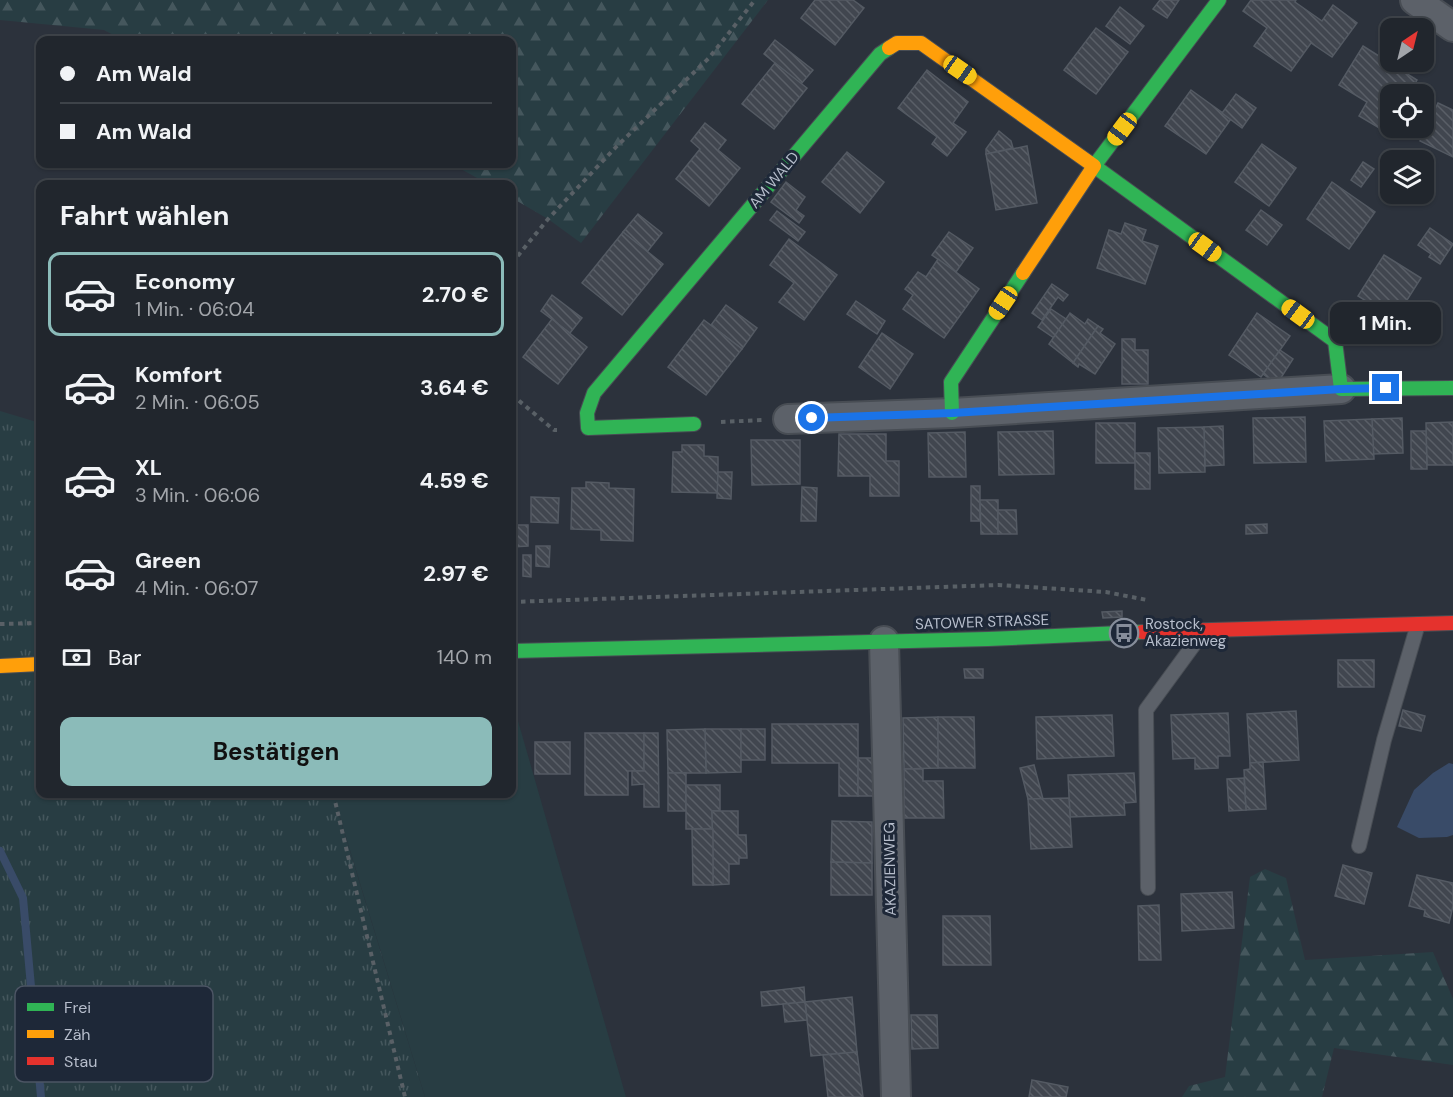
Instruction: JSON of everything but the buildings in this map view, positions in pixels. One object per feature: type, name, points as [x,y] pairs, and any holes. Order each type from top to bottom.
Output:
[{"type":"street","points":[[952,413],[951,382],[1094,166],[1219,0]]},
{"type":"street","points":[[1414,0],[1453,27]]},
{"type":"street","name":"AM WALD","points":[[588,428],[587,413],[594,393],[880,54],[897,43],[921,43],[1335,341],[1341,389]]},
{"type":"street","points":[[788,419],[952,413],[1341,389],[1453,388]]},
{"type":"street","points":[[588,428],[694,424]]},
{"type":"street","name":"SATOWER STRASSE","points":[[516,651],[988,639],[1453,623]]},
{"type":"street","name":"AKAZIENWEG","points":[[884,641],[896,1097]]},
{"type":"street","points":[[0,666],[36,664]]},
{"type":"lane","points":[[1359,846],[1384,741],[1418,624]]},
{"type":"lane","points":[[1148,888],[1146,710],[1204,630]]},
{"type":"path","points":[[516,258],[548,219],[609,154],[710,58],[754,0]]},
{"type":"path","points":[[516,398],[554,430],[588,428]]},
{"type":"path","points":[[694,424],[788,419]]},
{"type":"path","points":[[516,602],[998,585],[1106,592],[1157,602]]},
{"type":"path","points":[[0,624],[36,623]]},
{"type":"path","points":[[335,798],[405,1097]]},
{"type":"green space","points":[[0,0],[768,0],[581,243],[548,219],[516,200],[516,180],[481,180],[459,168],[516,168],[516,36],[115,36],[104,30],[0,20]]},
{"type":"green space","points":[[0,411],[36,422],[36,798],[335,798],[425,1097],[0,1097]]},
{"type":"green space","points":[[516,714],[626,1097],[425,1097],[335,798],[516,798]]},
{"type":"green space","points":[[1265,869],[1286,878],[1305,960],[1433,952],[1453,999],[1453,1065],[1334,1048],[1322,1097],[1182,1097],[1189,1086],[1225,1077],[1250,877]]},
{"type":"water","points":[[1449,763],[1453,764],[1453,835],[1419,838],[1397,827],[1414,790],[1433,773]]},
{"type":"waterway","points":[[0,851],[23,898],[31,986]]},
{"type":"waterway","points":[[40,1082],[41,1097]]},
{"type":"traffic: fast","points":[[1219,0],[1094,166],[1335,341],[1341,389],[1453,388]]},
{"type":"traffic: fast","points":[[694,424],[588,428],[587,413],[594,393],[880,54],[889,48]]},
{"type":"traffic: fast","points":[[952,413],[951,382],[1023,273]]},
{"type":"traffic: fast","points":[[516,651],[988,639],[1142,632]]},
{"type":"traffic: slow","points":[[889,48],[897,43],[921,43],[1094,166],[1023,273]]},
{"type":"traffic: slow","points":[[0,666],[36,664]]},
{"type":"traffic: jam","points":[[1142,632],[1453,623]]},
{"type":"place","name":"Rostock, Akazienweg","points":[[1124,633]]},
{"type":"route","points":[[812,418],[952,413],[1386,388]]}]
